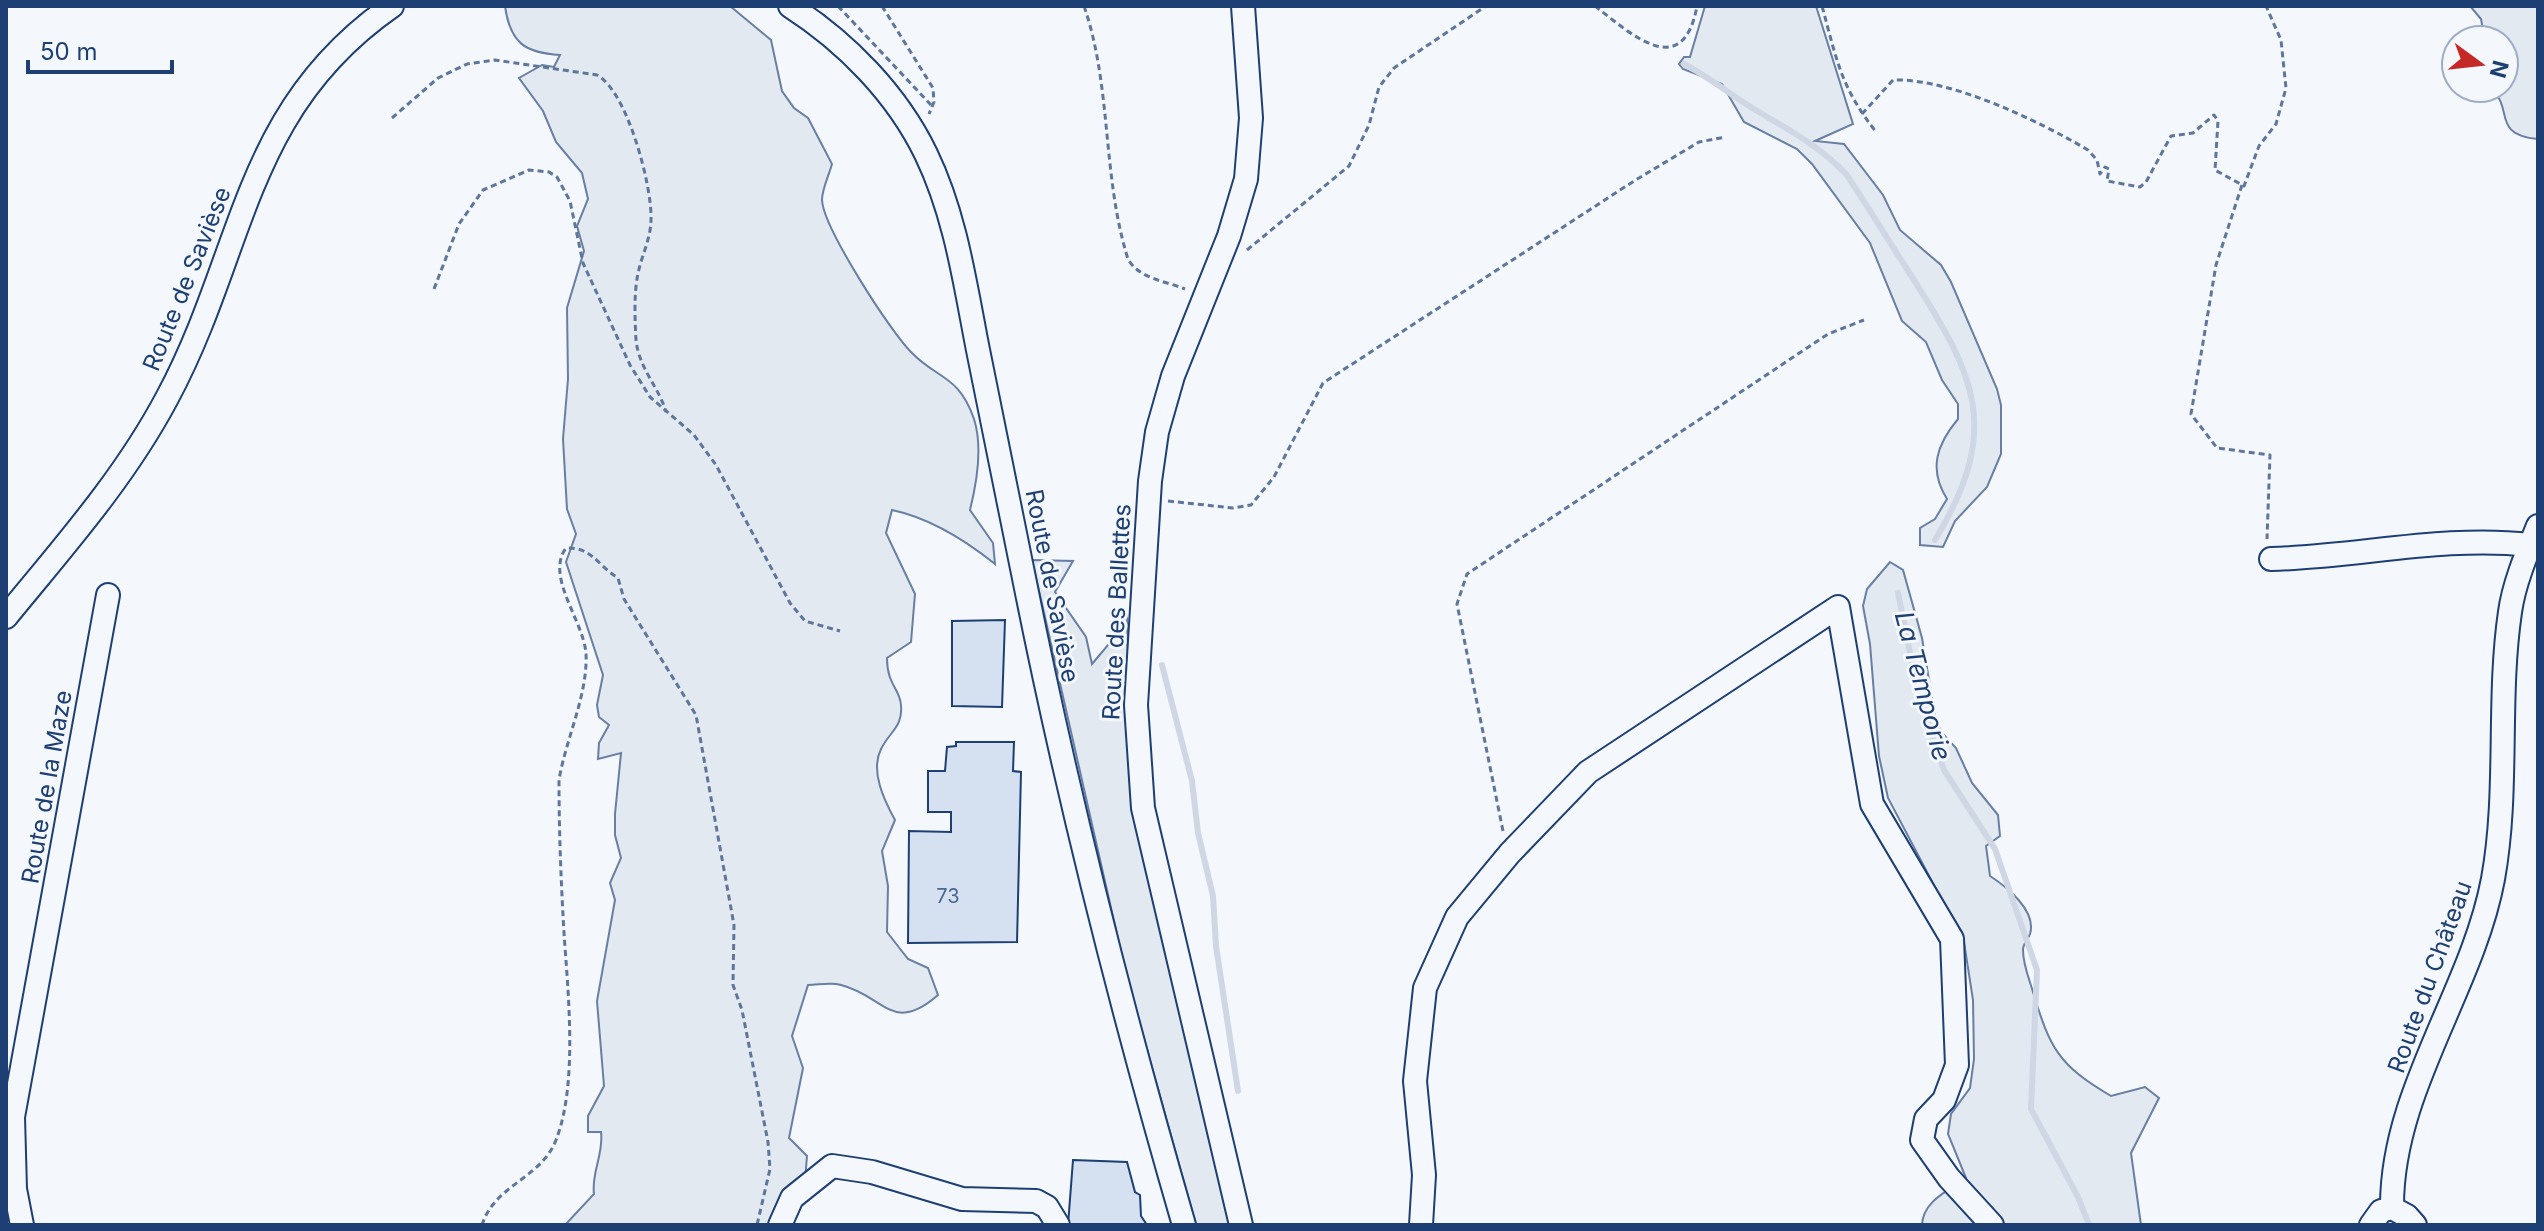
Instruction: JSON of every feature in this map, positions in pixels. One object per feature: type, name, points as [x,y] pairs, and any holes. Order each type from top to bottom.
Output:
[{"type":"street","name":"Route de Savièse","points":[[6,617],[116,483],[168,397],[192,347],[255,175],[275,132],[320,69],[358,32],[392,6]]},
{"type":"street","name":"Route de Savièse","points":[[790,6],[864,67],[912,130],[943,193],[956,237],[1050,708],[1124,1019],[1184,1225]]},
{"type":"street","name":"Route des Ballettes","points":[[1241,1225],[1150,841],[1139,779],[1136,705],[1153,455],[1163,409],[1240,207],[1250,151],[1251,105],[1243,6]]},
{"type":"street","points":[[2271,559],[2319,558],[2534,536]]},
{"type":"street","name":"Route du Château","points":[[2392,1208],[2393,1176],[2420,1075],[2463,970],[2493,880],[2503,794],[2502,717],[2510,610],[2534,536]]},
{"type":"street","name":"Route de la Maze","points":[[22,1225],[15,1189],[13,1117],[108,595]]},
{"type":"street","points":[[1421,1225],[1424,1175],[1415,1081],[1425,988],[1457,917],[1508,856],[1588,772],[1838,607],[1872,804],[1952,939],[1957,1065],[1944,1100],[1926,1119],[1922,1140],[1949,1178],[1992,1225]]},
{"type":"street","points":[[780,1225],[792,1198],[832,1166],[872,1172],[962,1199],[1036,1201],[1047,1207],[1058,1225]]},
{"type":"street","points":[[2371,1225],[2381,1211],[2392,1208],[2407,1216],[2415,1225]]},
{"type":"path","points":[[838,6],[932,106]]},
{"type":"path","points":[[882,6],[926,75],[934,95],[926,119],[912,130]]},
{"type":"path","points":[[1084,6],[1099,58],[1107,140],[1128,259],[1146,276],[1204,297]]},
{"type":"path","points":[[1222,254],[1238,255],[1249,249],[1349,166],[1369,125],[1379,87],[1394,68],[1486,6]]},
{"type":"path","points":[[1595,6],[1644,42],[1669,49],[1683,43],[1693,27],[1697,6]]},
{"type":"path","points":[[1822,6],[1844,85],[1877,133]]},
{"type":"path","points":[[2266,6],[2281,40],[2286,88],[2276,124],[2259,146],[2249,179],[2242,185],[2216,265],[2191,414],[2217,448],[2270,455],[2266,553],[2271,559]]},
{"type":"path","points":[[392,118],[438,78],[482,61],[597,75],[608,81],[618,96],[638,150],[649,198],[649,240],[637,279],[636,342],[642,366],[666,412]]},
{"type":"path","points":[[1862,114],[1893,80],[1936,87],[2008,108],[2088,150],[2097,160],[2100,174],[2105,167],[2109,169],[2107,181],[2140,187],[2146,182],[2171,136],[2193,133],[2214,115],[2218,121],[2215,170],[2242,185]]},
{"type":"path","points":[[1149,500],[1233,508],[1251,505],[1274,477],[1323,383],[1634,181],[1699,142],[1726,137]]},
{"type":"path","points":[[434,289],[459,224],[483,190],[529,170],[549,172],[557,177],[570,201],[583,263],[608,322],[638,380],[666,412],[694,435],[716,465],[790,603],[805,621],[840,631]]},
{"type":"path","points":[[1508,856],[1457,604],[1467,574],[1828,334],[1864,320]]},
{"type":"path","points":[[482,1225],[488,1208],[503,1191],[539,1169],[557,1139],[562,1112],[571,1030],[559,780],[564,748],[579,703],[586,653],[579,621],[558,572],[560,556],[566,548],[578,547],[587,550],[604,570],[618,578],[624,599],[696,715],[732,910],[733,985],[742,1010],[768,1142],[770,1169],[757,1225]]},
{"type":"shaded area","points":[[505,6],[730,6],[771,40],[782,91],[794,108],[808,118],[832,164],[822,200],[825,214],[845,255],[902,342],[962,394],[977,430],[978,464],[970,510],[993,543],[995,564],[946,531],[920,518],[892,510],[886,533],[915,594],[911,642],[887,658],[901,712],[898,724],[881,749],[877,767],[883,795],[895,820],[882,851],[888,886],[887,932],[908,959],[928,968],[938,995],[922,1007],[899,1012],[841,985],[808,985],[792,1036],[803,1068],[789,1138],[807,1156],[805,1181],[783,1225],[565,1225],[594,1194],[601,1148],[601,1132],[588,1132],[588,1116],[604,1086],[597,1001],[615,900],[610,883],[621,858],[615,835],[615,814],[621,753],[598,759],[599,743],[609,725],[599,717],[597,705],[603,675],[566,562],[576,534],[567,509],[563,439],[568,379],[567,308],[584,251],[577,226],[588,199],[582,173],[556,142],[543,111],[519,78],[542,65],[554,67],[560,55],[537,52],[521,44],[511,29]]},
{"type":"shaded area","points":[[1705,6],[1816,6],[1853,124],[1815,141],[1844,144],[1883,195],[1900,230],[1941,265],[1951,282],[1997,389],[2001,405],[2001,454],[1987,487],[1955,521],[1943,547],[1920,545],[1920,528],[1935,519],[1947,499],[1938,477],[1938,457],[1940,447],[1958,419],[1958,404],[1942,380],[1926,342],[1902,321],[1870,243],[1812,164],[1797,149],[1744,122],[1722,84],[1683,69],[1679,64],[1684,57],[1690,57]]},
{"type":"shaded area","points":[[2470,6],[2538,6],[2538,139],[2513,131],[2501,104],[2520,104],[2520,24],[2482,24]]},
{"type":"shaded area","points":[[1032,560],[1073,561],[1055,592],[1086,637],[1092,664],[1114,638],[1127,613],[1128,667],[1232,1225],[1196,1225],[1126,974]]},
{"type":"shaded area","points":[[1890,562],[1903,570],[1922,638],[1935,716],[1941,732],[1956,748],[1972,783],[1998,815],[2000,836],[1986,846],[1990,876],[2019,900],[2029,917],[2030,934],[2023,948],[2024,961],[2051,1041],[2079,1075],[2111,1096],[2145,1087],[2159,1098],[2131,1153],[2141,1225],[1922,1225],[1923,1217],[1932,1203],[1966,1178],[1948,1134],[1951,1114],[1970,1088],[1974,1059],[1973,1000],[1964,942],[1888,798],[1879,756],[1870,644],[1863,606],[1867,589]]},
{"type":"building","points":[[1005,620],[1002,707],[952,706],[952,621]]},
{"type":"building","points":[[956,742],[1014,742],[1013,771],[1021,772],[1017,942],[908,943],[909,831],[951,832],[951,812],[928,812],[928,771],[945,771],[947,747],[956,746]]},
{"type":"building","points":[[1073,1160],[1127,1162],[1135,1192],[1140,1195],[1141,1216],[1147,1225],[1068,1225]]},
{"type":"waterway","name":"La Temporie","points":[[1684,64],[1804,140],[1846,174],[1952,345],[1973,404],[1974,434],[1969,466],[1956,501],[1935,540]]},
{"type":"waterway","name":"La Temporie","points":[[1898,593],[1919,697],[1944,770],[1995,849],[2037,970],[2031,1109],[2078,1197],[2089,1225]]},
{"type":"waterway","points":[[1162,665],[1192,781],[1198,833],[1213,896],[1216,946],[1238,1091]]}]
